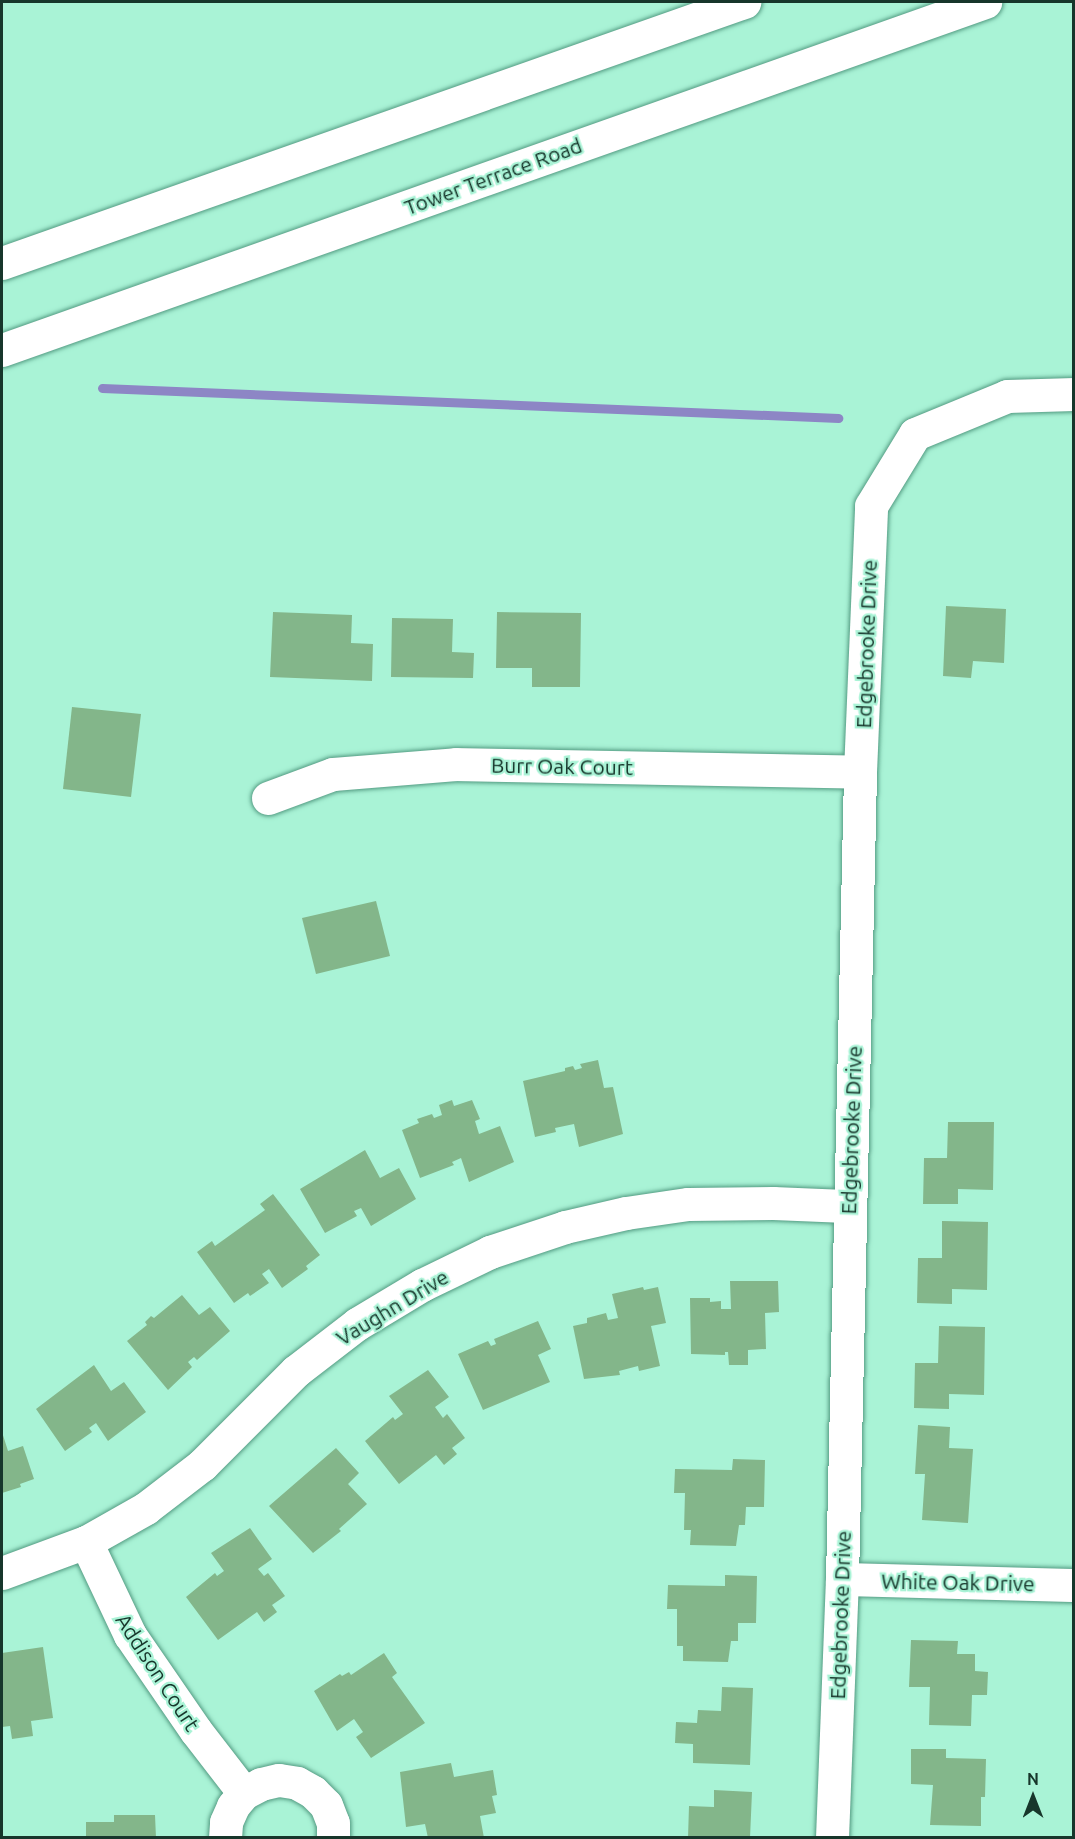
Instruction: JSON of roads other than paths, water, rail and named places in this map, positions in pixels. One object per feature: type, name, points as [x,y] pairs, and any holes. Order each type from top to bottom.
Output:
[{"type":"street","points":[[2,263],[744,2]]},
{"type":"street","name":"Tower Terrace Road","points":[[2,350],[985,2]]},
{"type":"street","name":"Edgebrooke Drive","points":[[832,1838],[842,1579],[860,772],[872,506],[915,434],[1007,396],[1074,394]]},
{"type":"street","name":"Burr Oak Court","points":[[268,798],[333,774],[456,764],[860,772]]},
{"type":"street","name":"Vaughn Drive","points":[[2,1573],[86,1542],[146,1508],[202,1465],[296,1371],[357,1324],[422,1285],[490,1251],[565,1227],[626,1213],[688,1204],[773,1203],[849,1206]]},
{"type":"street","name":"Addison Court","points":[[86,1542],[130,1635],[196,1731],[244,1793]]},
{"type":"street","name":"White Oak Drive","points":[[842,1579],[1074,1585]]},
{"type":"street","points":[[225,1838],[229,1814],[244,1793],[279,1780],[297,1783],[313,1792],[326,1805],[333,1823],[333,1838]]},
{"type":"waterway","points":[[102,388],[838,418]]}]
